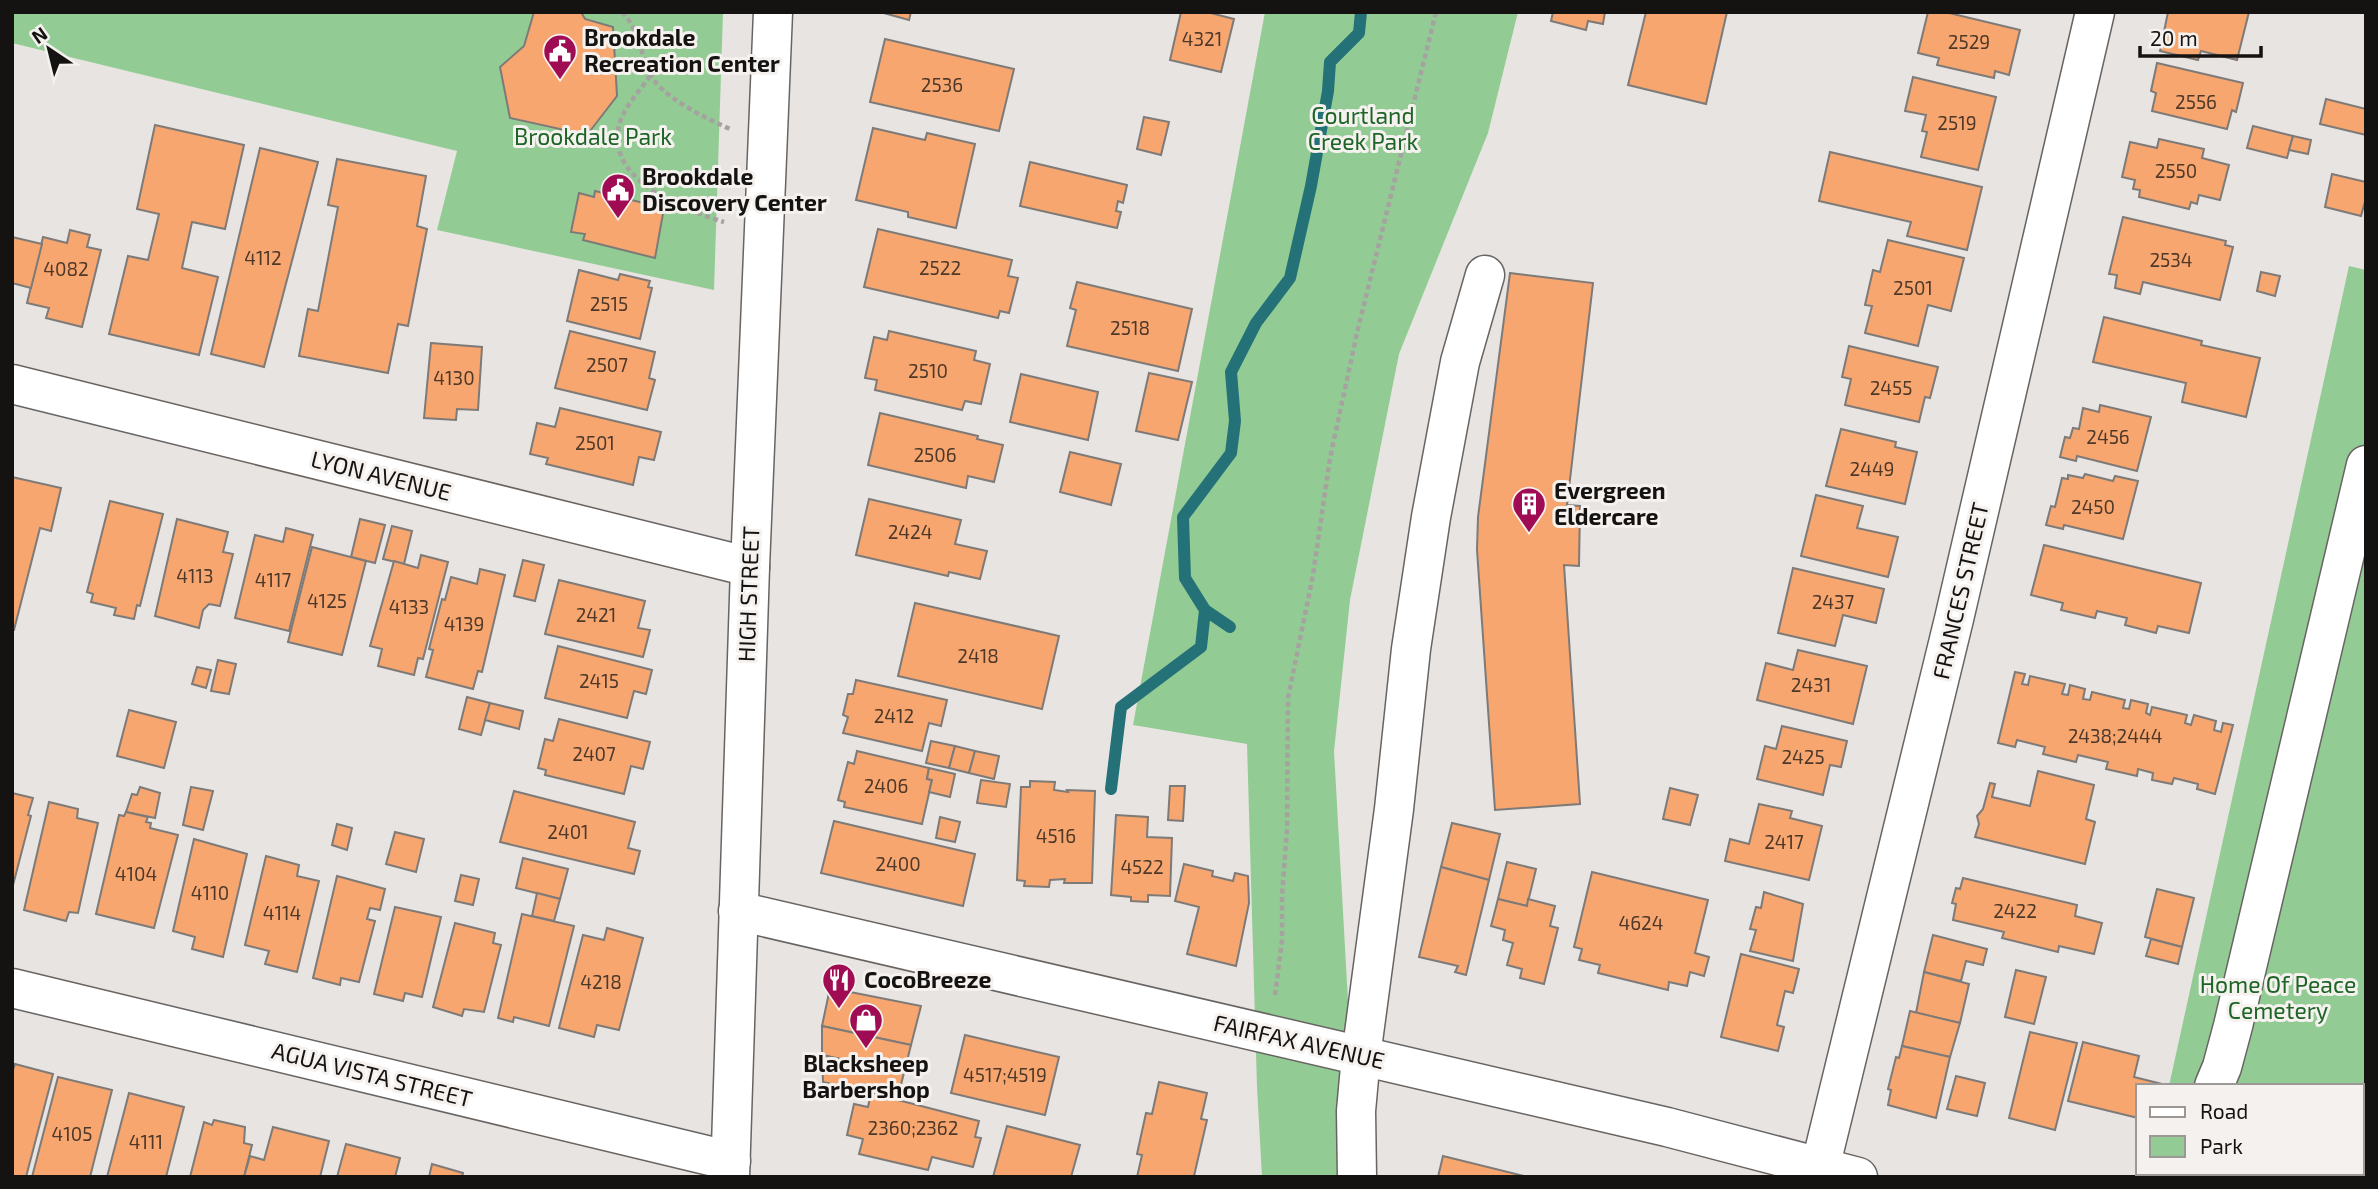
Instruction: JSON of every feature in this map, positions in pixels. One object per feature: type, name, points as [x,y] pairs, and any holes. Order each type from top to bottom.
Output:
[{"type":"street","name":"HIGH STREET","points":[[731,1169],[750,568],[773,12]]},
{"type":"street","name":"FRANCES STREET","points":[[1820,1168],[1951,633],[2095,12]]},
{"type":"street","points":[[1357,1177],[1356,1111],[1361,1056],[1394,808],[1411,649],[1431,517],[1460,362],[1485,275]]},
{"type":"street","name":"LYON AVENUE","points":[[12,384],[750,568]]},
{"type":"street","points":[[2215,1084],[2233,1026],[2366,465]]},
{"type":"street","name":"FAIRFAX AVENUE","points":[[738,911],[1667,1127],[1858,1177]]},
{"type":"street","name":"AGUA VISTA STREET","points":[[12,988],[731,1169]]},
{"type":"path","points":[[622,12],[634,26],[650,76],[679,102],[702,117],[768,145]]},
{"type":"path","points":[[1268,1034],[1282,941],[1290,685],[1313,575],[1330,458],[1357,333],[1436,12]]},
{"type":"path","points":[[650,76],[625,112],[617,131],[618,146],[626,165],[660,197],[678,206],[698,215],[764,232]]},
{"type":"green space","name":"Brookdale Park","points":[[12,12],[723,12],[714,290],[437,230],[457,151],[12,43]]},
{"type":"green space","name":"Courtland Creek Park","points":[[1265,12],[1518,12],[1488,133],[1399,354],[1350,600],[1334,751],[1348,1001],[1336,1122],[1340,1177],[1262,1177],[1247,744],[1133,725]]},
{"type":"green space","name":"Home Of Peace Cemetery","points":[[2349,266],[2366,270],[2366,1177],[2149,1177],[2364,1175],[2364,1084],[2169,1084]]},
{"type":"building","name":"Brookdale Recreation Center","points":[[534,12],[581,12],[585,19],[613,27],[617,96],[587,135],[510,118],[500,67],[524,46]]},
{"type":"building","points":[[880,12],[911,12],[909,20]]},
{"type":"building","points":[[1181,12],[1207,12],[1234,19],[1221,72],[1170,60]]},
{"type":"building","points":[[1553,12],[1605,12],[1603,24],[1588,21],[1586,30],[1551,21]]},
{"type":"building","points":[[1646,12],[1727,12],[1706,104],[1628,85]]},
{"type":"building","points":[[1928,12],[1945,12],[2020,30],[2009,75],[1995,71],[1994,78],[1937,65],[1939,58],[1918,53]]},
{"type":"building","points":[[2168,12],[2249,12],[2237,60],[2201,51],[2198,60],[2160,51]]},
{"type":"building","points":[[885,39],[1014,69],[999,131],[870,102]]},
{"type":"building","points":[[2157,63],[2243,83],[2236,112],[2232,110],[2227,129],[2152,111],[2156,93],[2151,91]]},
{"type":"building","points":[[1913,77],[1996,97],[1978,170],[1921,157],[1927,132],[1922,131],[1926,115],[1905,111]]},
{"type":"building","points":[[2326,99],[2366,109],[2366,135],[2320,124]]},
{"type":"building","points":[[1144,117],[1169,122],[1161,155],[1137,149]]},
{"type":"building","points":[[155,125],[244,145],[225,229],[192,222],[182,268],[218,277],[199,355],[109,334],[128,256],[148,260],[159,214],[137,209]]},
{"type":"building","points":[[2253,126],[2293,136],[2287,158],[2247,148]]},
{"type":"building","points":[[873,128],[925,140],[927,133],[975,144],[956,228],[908,217],[908,212],[856,200]]},
{"type":"building","points":[[2293,136],[2311,140],[2308,154],[2289,150]]},
{"type":"building","points":[[2159,139],[2204,149],[2202,158],[2229,165],[2220,200],[2199,195],[2197,204],[2191,202],[2189,209],[2139,197],[2140,190],[2133,189],[2135,180],[2122,177],[2130,142],[2157,148]]},
{"type":"building","points":[[260,148],[318,162],[264,367],[211,354]]},
{"type":"building","points":[[1830,152],[1982,187],[1967,250],[1907,236],[1911,222],[1819,201]]},
{"type":"building","points":[[337,159],[426,176],[417,226],[427,229],[408,326],[398,324],[388,373],[299,356],[308,309],[318,311],[338,207],[328,205]]},
{"type":"building","points":[[1030,162],[1127,185],[1123,203],[1118,201],[1116,211],[1121,212],[1117,228],[1020,206]]},
{"type":"building","points":[[2332,174],[2366,182],[2366,198],[2361,216],[2325,207]]},
{"type":"building","name":"Brookdale Discovery Center","points":[[595,191],[664,208],[655,258],[583,240],[585,234],[571,232],[579,193],[594,197]]},
{"type":"building","points":[[2123,217],[2226,241],[2225,245],[2233,247],[2220,300],[2143,282],[2140,294],[2115,288],[2117,275],[2109,274]]},
{"type":"building","points":[[878,229],[1012,260],[1008,276],[1018,278],[1009,313],[1000,311],[998,318],[864,287]]},
{"type":"building","points":[[70,230],[90,235],[87,247],[101,250],[82,327],[46,318],[49,308],[27,303],[43,237],[67,243]]},
{"type":"building","points":[[12,237],[42,244],[31,288],[12,283]]},
{"type":"building","points":[[1888,240],[1964,258],[1951,311],[1928,305],[1918,346],[1865,333],[1872,306],[1865,305],[1873,270],[1880,272]]},
{"type":"building","points":[[579,270],[618,280],[620,274],[650,281],[648,287],[652,288],[640,339],[567,321]]},
{"type":"building","points":[[2261,272],[2280,276],[2275,296],[2257,291]]},
{"type":"building","name":"Evergreen Eldercare","points":[[1510,273],[1593,283],[1567,505],[1580,506],[1579,566],[1564,565],[1580,804],[1495,810],[1477,550],[1478,517]]},
{"type":"building","points":[[1077,282],[1192,309],[1178,371],[1067,346],[1076,310],[1070,308]]},
{"type":"building","points":[[2104,317],[2202,341],[2201,345],[2260,358],[2246,417],[2182,402],[2186,383],[2093,362]]},
{"type":"building","points":[[570,331],[655,352],[649,378],[655,380],[647,410],[555,388]]},
{"type":"building","points":[[889,331],[976,351],[974,360],[990,364],[981,404],[965,401],[962,410],[875,390],[877,380],[865,378],[874,337],[887,340]]},
{"type":"building","points":[[431,343],[482,347],[478,410],[457,409],[456,420],[424,418]]},
{"type":"building","points":[[1849,346],[1938,367],[1930,398],[1925,397],[1919,422],[1845,405],[1851,379],[1842,377]]},
{"type":"building","points":[[1149,373],[1192,382],[1178,440],[1136,431]]},
{"type":"building","points":[[1021,374],[1098,392],[1088,440],[1010,422]]},
{"type":"building","points":[[2100,405],[2151,417],[2137,471],[2077,456],[2076,461],[2060,457],[2065,437],[2070,438],[2073,428],[2079,429],[2083,408],[2099,412]]},
{"type":"building","points":[[560,408],[661,432],[654,460],[639,457],[633,485],[546,464],[548,458],[530,454],[537,423],[555,427]]},
{"type":"building","points":[[880,413],[978,436],[977,439],[1003,445],[994,482],[968,476],[966,488],[868,465]]},
{"type":"building","points":[[1841,429],[1896,442],[1895,447],[1917,452],[1905,504],[1826,486]]},
{"type":"building","points":[[1070,452],[1121,464],[1111,505],[1060,492]]},
{"type":"building","points":[[2085,474],[2113,481],[2115,476],[2138,481],[2123,539],[2064,525],[2063,529],[2046,525],[2051,506],[2055,507],[2062,478],[2068,479],[2068,475],[2083,478]]},
{"type":"building","points":[[12,477],[61,488],[51,531],[40,528],[14,630],[12,630]]},
{"type":"building","points":[[1816,495],[1863,506],[1857,528],[1898,537],[1888,577],[1801,556]]},
{"type":"building","points":[[869,499],[961,520],[955,544],[987,551],[980,579],[949,572],[948,576],[856,555]]},
{"type":"building","points":[[110,501],[163,514],[140,606],[137,605],[134,619],[114,615],[116,608],[91,602],[93,594],[87,592]]},
{"type":"building","points":[[177,519],[228,532],[223,552],[233,554],[220,606],[209,604],[203,610],[199,628],[155,616]]},
{"type":"building","points":[[360,519],[385,525],[375,563],[351,557]]},
{"type":"building","points":[[392,526],[412,531],[404,564],[383,559]]},
{"type":"building","points":[[286,528],[313,535],[289,631],[235,618],[255,535],[283,542]]},
{"type":"building","points":[[2044,545],[2201,583],[2189,633],[2158,626],[2156,633],[2125,625],[2127,618],[2097,611],[2095,618],[2061,610],[2063,603],[2031,595]]},
{"type":"building","points":[[312,547],[366,561],[342,655],[288,642]]},
{"type":"building","points":[[421,555],[448,562],[423,659],[418,658],[414,675],[378,666],[382,649],[370,646],[394,561],[418,568]]},
{"type":"building","points":[[523,560],[544,565],[535,601],[514,596]]},
{"type":"building","points":[[1793,568],[1884,589],[1876,623],[1843,615],[1835,646],[1778,633]]},
{"type":"building","points":[[480,569],[505,575],[482,672],[478,671],[473,689],[426,677],[433,650],[429,649],[442,599],[445,600],[451,577],[477,584]]},
{"type":"building","points":[[559,580],[645,601],[638,628],[650,630],[643,657],[545,634]]},
{"type":"building","points":[[915,603],[1059,636],[1042,709],[898,676]]},
{"type":"building","points":[[558,646],[652,670],[646,694],[634,691],[627,718],[545,698]]},
{"type":"building","points":[[1798,650],[1867,666],[1853,724],[1757,700],[1766,663],[1793,670]]},
{"type":"building","points":[[218,660],[236,664],[229,694],[211,691]]},
{"type":"building","points":[[197,667],[211,670],[206,688],[192,684]]},
{"type":"building","points":[[2015,672],[2025,674],[2022,684],[2028,685],[2030,676],[2065,684],[2062,694],[2068,695],[2070,685],[2085,689],[2083,699],[2090,700],[2092,692],[2125,700],[2123,708],[2129,709],[2131,700],[2148,704],[2146,713],[2150,715],[2152,707],[2187,715],[2185,723],[2191,725],[2194,715],[2216,721],[2214,730],[2221,732],[2223,723],[2233,725],[2215,794],[2197,789],[2198,784],[2174,778],[2172,784],[2152,780],[2153,773],[2138,769],[2137,776],[2106,769],[2108,762],[2078,755],[2076,762],[2043,754],[2045,747],[2017,740],[2015,747],[1998,743]]},
{"type":"building","points":[[856,680],[947,700],[941,726],[929,723],[922,751],[843,733],[848,717],[843,715],[848,694],[853,694]]},
{"type":"building","points":[[467,697],[490,703],[481,735],[459,729]]},
{"type":"building","points":[[490,703],[523,711],[519,729],[485,720]]},
{"type":"building","points":[[129,710],[176,722],[164,768],[117,756]]},
{"type":"building","points":[[559,719],[650,742],[643,769],[631,766],[624,794],[545,775],[546,770],[538,768],[545,739],[553,741]]},
{"type":"building","points":[[1782,726],[1847,741],[1841,767],[1830,765],[1823,795],[1757,779],[1765,746],[1776,749]]},
{"type":"building","points":[[931,741],[955,746],[949,768],[926,763]]},
{"type":"building","points":[[955,746],[975,751],[969,773],[949,768]]},
{"type":"building","points":[[857,751],[929,768],[927,779],[932,780],[922,824],[844,807],[845,802],[838,800],[848,762],[854,764]]},
{"type":"building","points":[[975,751],[999,756],[994,779],[969,773]]},
{"type":"building","points":[[929,768],[955,774],[950,797],[929,792],[932,780],[927,779]]},
{"type":"building","points":[[2038,771],[2094,785],[2086,819],[2095,822],[2085,864],[1975,837],[1979,824],[1977,816],[1983,809],[1990,783],[1995,784],[1992,797],[2030,806]]},
{"type":"building","points":[[981,780],[1010,784],[1006,807],[977,803]]},
{"type":"building","points":[[1030,781],[1055,782],[1054,790],[1095,791],[1092,883],[1064,883],[1065,879],[1050,880],[1049,887],[1024,886],[1025,881],[1017,880],[1021,787],[1030,787]]},
{"type":"building","points":[[1170,786],[1185,786],[1183,821],[1168,820]]},
{"type":"building","points":[[140,787],[160,793],[155,818],[126,812],[132,794],[137,795]]},
{"type":"building","points":[[191,787],[213,791],[203,830],[183,825]]},
{"type":"building","points":[[1670,788],[1698,795],[1690,825],[1663,819]]},
{"type":"building","points":[[514,791],[635,822],[628,848],[640,851],[634,874],[500,842]]},
{"type":"building","points":[[12,793],[33,798],[12,889]]},
{"type":"building","points":[[49,802],[78,809],[77,818],[98,823],[78,913],[69,912],[66,921],[24,910]]},
{"type":"building","points":[[1759,804],[1792,811],[1790,818],[1822,826],[1809,880],[1725,861],[1730,839],[1749,844]]},
{"type":"building","points":[[126,812],[148,817],[146,822],[151,823],[150,828],[178,835],[154,928],[96,914],[119,815],[124,816]]},
{"type":"building","points":[[1116,815],[1148,817],[1147,837],[1172,838],[1170,896],[1148,895],[1148,902],[1131,901],[1131,897],[1111,895]]},
{"type":"building","points":[[940,817],[960,822],[955,842],[936,838]]},
{"type":"building","points":[[834,821],[975,854],[963,906],[821,873]]},
{"type":"building","points":[[1452,823],[1500,834],[1489,880],[1441,867]]},
{"type":"building","points":[[337,824],[352,828],[347,850],[332,845]]},
{"type":"building","points":[[395,832],[424,839],[416,872],[386,864]]},
{"type":"building","points":[[194,839],[247,854],[223,957],[192,949],[195,937],[173,931]]},
{"type":"building","points":[[266,856],[299,865],[297,876],[319,881],[297,972],[265,964],[269,951],[245,945]]},
{"type":"building","points":[[523,858],[568,869],[560,899],[516,888]]},
{"type":"building","points":[[1507,862],[1536,869],[1527,906],[1498,899]]},
{"type":"building","points":[[1184,864],[1213,871],[1212,876],[1233,881],[1235,873],[1248,876],[1249,903],[1236,966],[1187,954],[1199,907],[1175,901]]},
{"type":"building","points":[[1441,867],[1489,880],[1466,975],[1455,972],[1458,966],[1419,957]]},
{"type":"building","points":[[1592,872],[1708,900],[1695,953],[1709,957],[1704,976],[1690,972],[1687,986],[1669,982],[1668,990],[1598,973],[1600,965],[1579,960],[1582,949],[1574,947]]},
{"type":"building","points":[[461,875],[479,879],[473,905],[455,901]]},
{"type":"building","points":[[337,876],[385,889],[380,910],[370,908],[367,919],[375,921],[359,982],[341,978],[340,985],[313,978]]},
{"type":"building","points":[[1963,878],[2077,905],[2075,916],[2102,923],[2094,954],[2059,946],[2058,952],[2002,938],[2004,932],[1953,920],[1956,904],[1952,903],[1956,888],[1960,889]]},
{"type":"building","points":[[2157,889],[2194,898],[2182,947],[2145,937]]},
{"type":"building","points":[[1764,892],[1803,904],[1793,961],[1750,951],[1756,930],[1750,929],[1756,907],[1761,908]]},
{"type":"building","points":[[537,893],[560,899],[554,921],[532,916]]},
{"type":"building","points":[[1498,899],[1527,906],[1528,899],[1555,906],[1550,926],[1558,928],[1544,984],[1520,978],[1522,969],[1507,965],[1513,943],[1503,940],[1505,930],[1491,926]]},
{"type":"building","points":[[395,907],[441,917],[422,997],[405,993],[403,1001],[374,994]]},
{"type":"building","points":[[522,914],[574,926],[549,1026],[514,1017],[513,1022],[498,1018]]},
{"type":"building","points":[[455,923],[495,933],[493,943],[501,945],[484,1012],[464,1009],[462,1016],[433,1007]]},
{"type":"building","points":[[607,928],[643,938],[619,1030],[597,1025],[594,1037],[559,1028],[583,935],[604,940]]},
{"type":"building","points":[[1933,935],[1987,949],[1983,965],[1966,961],[1961,981],[1924,972]]},
{"type":"building","points":[[2151,939],[2182,947],[2178,964],[2146,956]]},
{"type":"building","points":[[1741,954],[1799,969],[1793,993],[1785,991],[1777,1025],[1784,1027],[1778,1051],[1721,1037]]},
{"type":"building","points":[[2016,970],[2046,977],[2034,1024],[2005,1017]]},
{"type":"building","points":[[1924,972],[1969,984],[1960,1023],[1916,1013]]},
{"type":"building","points":[[830,988],[921,1006],[911,1045],[822,1026]]},
{"type":"building","points":[[1910,1011],[1960,1023],[1950,1057],[1902,1046]]},
{"type":"building","name":"Blacksheep Barbershop","points":[[822,1026],[911,1045],[904,1073],[822,1055]]},
{"type":"building","points":[[2030,1032],[2077,1043],[2055,1130],[2009,1118]]},
{"type":"building","points":[[965,1035],[1059,1057],[1045,1115],[951,1093]]},
{"type":"building","points":[[2083,1042],[2139,1056],[2134,1077],[2162,1084],[2136,1084],[2136,1118],[2068,1101]]},
{"type":"building","points":[[1902,1046],[1950,1057],[1936,1118],[1888,1105],[1891,1090],[1888,1089],[1896,1057],[1899,1058]]},
{"type":"building","points":[[822,1055],[904,1073],[897,1100],[823,1082]]},
{"type":"building","points":[[15,1064],[53,1074],[26,1177],[12,1177],[12,1073]]},
{"type":"building","points":[[1956,1076],[1985,1083],[1977,1116],[1947,1109]]},
{"type":"building","points":[[58,1077],[112,1090],[90,1177],[32,1177]]},
{"type":"building","points":[[1159,1082],[1207,1093],[1201,1119],[1207,1120],[1194,1176],[1137,1177],[1142,1155],[1137,1154],[1146,1113],[1152,1114]]},
{"type":"building","points":[[129,1093],[184,1107],[166,1177],[107,1177]]},
{"type":"building","points":[[871,1093],[979,1121],[975,1137],[981,1138],[973,1167],[932,1157],[928,1170],[859,1154],[863,1139],[847,1135],[854,1104],[868,1107]]},
{"type":"building","points":[[214,1120],[245,1127],[244,1143],[252,1145],[244,1177],[190,1177],[204,1122],[212,1125]]},
{"type":"building","points":[[1007,1126],[1080,1145],[1071,1177],[993,1177]]},
{"type":"building","points":[[273,1127],[329,1141],[320,1177],[244,1177],[250,1156],[264,1160]]},
{"type":"building","points":[[346,1144],[400,1158],[395,1177],[337,1177]]},
{"type":"building","points":[[1443,1156],[1528,1177],[1438,1177]]},
{"type":"building","points":[[432,1164],[463,1173],[462,1177],[429,1177]]},
{"type":"waterway","points":[[1111,789],[1121,707],[1201,647],[1205,610],[1185,578],[1183,517],[1231,453],[1235,421],[1231,372],[1256,323],[1290,278],[1311,186],[1328,91],[1330,62],[1359,33],[1361,12]]},
{"type":"waterway","points":[[1205,610],[1230,627]]},
{"type":"place","name":"Brookdale Recreation Center","points":[[560,81]]},
{"type":"place","name":"Brookdale Discovery Center","points":[[618,220]]},
{"type":"place","name":"Evergreen Eldercare","points":[[1529,534]]},
{"type":"place","name":"CocoBreeze","points":[[839,1010]]},
{"type":"place","name":"Blacksheep Barbershop","points":[[866,1050]]}]
